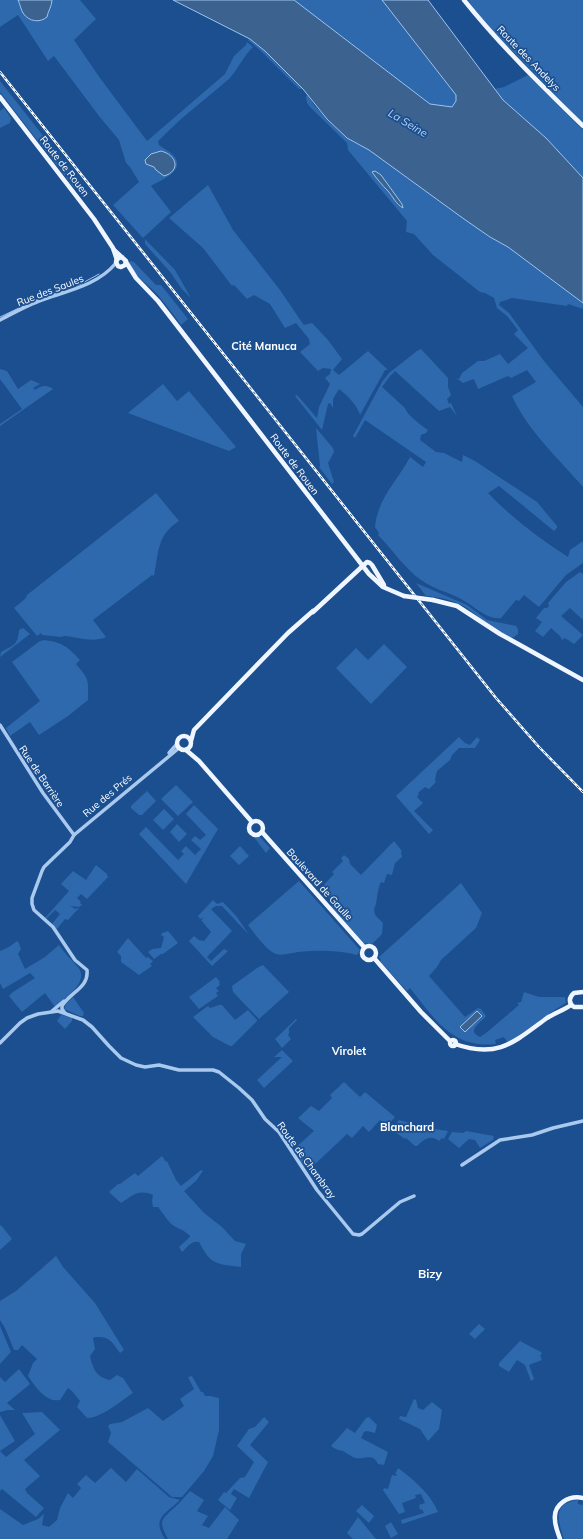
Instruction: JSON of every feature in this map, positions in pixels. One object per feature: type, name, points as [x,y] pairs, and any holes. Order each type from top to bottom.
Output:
[{"type":"main road","name":"Route des Andelys","points":[[464,0],[483,24],[533,77],[583,126]]},
{"type":"main road","name":"Route de Rouen","points":[[0,97],[87,210],[113,248],[125,258],[136,278]]},
{"type":"main road","name":"Route de Rouen","points":[[113,248],[119,264],[136,278],[158,301],[375,581],[389,590],[404,596],[433,600],[456,606],[500,634],[583,680]]},
{"type":"main road","points":[[122,257],[119,264],[125,265],[126,262]]},
{"type":"main road","points":[[252,822],[190,749],[194,730],[278,644],[301,625],[362,565],[370,563],[380,581],[389,590]]},
{"type":"main road","name":"Route de Rouen","points":[[470,614],[493,634],[583,683]]},
{"type":"main road","points":[[199,761],[186,750],[178,746],[179,738],[186,736],[213,707],[234,688]]},
{"type":"main road","points":[[186,736],[191,744]]},
{"type":"main road","points":[[186,750],[191,744]]},
{"type":"main road","points":[[256,820],[262,823],[264,829],[262,832],[257,835],[252,833],[249,828],[252,822],[256,820]]},
{"type":"main road","name":"Boulevard de Gaulle","points":[[262,832],[364,947]]},
{"type":"main road","points":[[371,945],[375,947],[377,953],[374,958],[369,960],[364,957],[362,951],[364,947],[371,945]]},
{"type":"main road","points":[[374,958],[416,1003],[428,1019],[450,1041],[454,1040],[455,1044],[476,1049],[489,1050],[500,1048],[518,1040],[554,1013],[571,1005]]},
{"type":"main road","points":[[571,1005],[570,997],[572,994],[576,992],[583,992]]},
{"type":"main road","points":[[571,1005],[575,1008],[583,1007]]},
{"type":"main road","points":[[560,1539],[554,1520],[557,1508],[566,1500],[575,1497],[583,1498]]},
{"type":"street","name":"Rue des Saules","points":[[0,320],[40,301],[73,291],[88,284],[119,264]]},
{"type":"street","name":"Rue de Barrière","points":[[0,725],[43,793],[74,835]]},
{"type":"street","name":"Rue des Prés","points":[[83,966],[70,955],[53,928],[38,914],[32,904],[32,898],[44,867],[70,842],[74,835],[159,764],[178,746]]},
{"type":"street","points":[[50,1012],[83,982],[85,976],[83,966]]},
{"type":"street","points":[[65,1013],[62,1009],[64,1003],[87,980],[87,970],[83,966]]},
{"type":"street","points":[[1,1041],[27,1018],[38,1014],[58,1011],[59,1005]]},
{"type":"street","name":"Route de Chambray","points":[[58,1011],[79,1018],[92,1027],[121,1058],[136,1065],[145,1067],[159,1065],[179,1070],[213,1070],[219,1072],[252,1100],[265,1119],[279,1132],[317,1190],[353,1234],[362,1234],[400,1202],[414,1196]]},
{"type":"street","points":[[462,1165],[500,1140],[532,1135],[583,1121]]},
{"type":"shaded area","points":[[0,0],[18,0],[23,13],[48,10],[52,0],[80,0],[96,19],[74,40],[147,141],[225,74],[234,56],[246,45],[247,42],[253,47],[229,79],[181,119],[158,141],[159,145],[174,156],[177,161],[175,171],[151,186],[171,212],[143,238],[113,205],[139,182],[126,163],[119,140],[54,56],[48,61],[18,15],[0,27]]},
{"type":"shaded area","points":[[294,0],[382,0],[456,95],[456,101],[452,107],[430,104]]},
{"type":"shaded area","points":[[468,0],[583,0],[583,123],[483,21]]},
{"type":"shaded area","points":[[250,39],[265,51],[303,89],[299,89],[248,40]]},
{"type":"shaded area","points":[[528,75],[583,130],[583,178],[546,138],[503,100],[495,89],[504,87]]},
{"type":"shaded area","points":[[0,81],[81,184],[75,189],[0,92]]},
{"type":"shaded area","points":[[308,95],[314,105],[347,138],[369,150],[464,219],[490,237],[508,247],[583,303],[583,309],[568,304],[567,306],[512,298],[500,302],[499,305],[509,313],[544,361],[583,407],[583,487],[535,433],[526,421],[512,396],[536,382],[527,370],[511,378],[508,376],[478,389],[474,379],[463,383],[456,378],[459,379],[462,373],[478,361],[484,361],[500,354],[508,364],[528,348],[514,334],[518,330],[507,316],[497,308],[494,298],[480,292],[433,255],[414,234],[406,232],[407,221],[348,150],[347,143],[310,107],[307,103],[306,96]]},
{"type":"shaded area","points":[[4,108],[11,118],[10,123],[0,128],[0,111]]},
{"type":"shaded area","points":[[208,185],[233,230],[280,290],[304,325],[312,323],[328,340],[342,359],[333,370],[339,375],[368,351],[388,370],[385,370],[360,415],[351,400],[339,389],[333,399],[333,408],[330,403],[328,404],[322,430],[295,396],[297,395],[317,418],[319,407],[330,384],[325,378],[330,374],[331,369],[323,368],[318,371],[300,352],[310,344],[309,339],[296,323],[285,328],[270,304],[254,295],[247,299],[234,285],[232,286],[203,248],[169,218]]},
{"type":"shaded area","points":[[145,239],[175,270],[191,298],[145,244]]},
{"type":"shaded area","points":[[129,262],[134,262],[156,285],[161,285],[188,319],[181,325],[158,295],[133,271]]},
{"type":"shaded area","points":[[421,349],[448,378],[448,387],[451,395],[447,399],[449,404],[451,403],[457,416],[450,407],[439,411],[395,371],[382,387],[405,408],[411,417],[428,430],[426,433],[421,435],[420,440],[436,452],[444,453],[462,462],[463,455],[475,461],[537,502],[557,526],[554,531],[499,486],[488,493],[526,527],[568,557],[570,550],[583,541],[583,563],[566,575],[539,607],[524,595],[519,601],[516,600],[501,618],[486,615],[463,600],[431,586],[415,576],[378,535],[379,533],[375,527],[380,507],[384,498],[410,457],[423,467],[426,462],[365,420],[355,438],[353,436],[382,382],[389,373]]},
{"type":"shaded area","points":[[0,369],[7,371],[18,389],[31,380],[40,384],[33,388],[35,390],[44,386],[48,386],[53,389],[0,426],[0,424],[22,409],[0,379]]},
{"type":"shaded area","points":[[163,384],[177,401],[189,391],[236,447],[229,451],[128,413]]},
{"type":"shaded area","points":[[316,428],[333,448],[334,452],[328,463],[334,482],[332,484],[319,467]]},
{"type":"shaded area","points":[[156,493],[179,521],[167,532],[160,544],[154,576],[152,575],[93,620],[106,637],[91,640],[64,636],[42,635],[41,633],[37,636],[14,608],[25,599],[27,595]]},
{"type":"shaded area","points":[[580,572],[583,574],[583,620],[570,608],[561,616],[583,635],[574,644],[565,638],[562,640],[560,636],[551,628],[543,637],[535,631],[542,622],[536,618],[544,608],[549,606],[548,603],[566,582]]},
{"type":"shaded area","points":[[416,583],[467,605],[487,620],[516,626],[518,629],[518,634],[514,637],[503,635],[489,626],[470,610],[456,602],[426,596]]},
{"type":"shaded area","points":[[23,628],[30,634],[0,657],[1,652],[16,642],[19,630]]},
{"type":"shaded area","points":[[44,640],[56,642],[64,646],[80,660],[76,664],[87,680],[88,700],[68,716],[39,735],[30,722],[10,736],[6,728],[40,701],[12,662],[40,641]]},
{"type":"shaded area","points":[[384,644],[407,667],[371,704],[336,668],[356,648],[368,660]]},
{"type":"shaded area","points":[[459,737],[465,743],[470,745],[477,737],[480,740],[475,748],[459,748],[452,755],[450,760],[437,771],[436,782],[429,789],[425,787],[418,793],[419,794],[417,797],[423,803],[414,811],[433,830],[429,834],[396,796]]},
{"type":"shaded area","points":[[176,785],[193,802],[178,816],[161,799]]},
{"type":"shaded area","points":[[147,791],[156,801],[142,815],[139,815],[131,808],[131,806]]},
{"type":"shaded area","points":[[194,805],[218,829],[186,884],[139,834],[146,827],[178,860],[184,854],[181,851],[186,846],[195,855],[201,849],[191,840],[195,836],[200,840],[206,835],[186,814]]},
{"type":"shaded area","points":[[164,809],[174,819],[163,830],[153,820]]},
{"type":"shaded area","points":[[177,824],[187,834],[179,842],[170,832]]},
{"type":"shaded area","points":[[253,836],[260,837],[270,848],[266,853]]},
{"type":"shaded area","points":[[394,841],[402,851],[402,857],[395,863],[392,875],[387,874],[384,883],[381,882],[374,909],[375,915],[383,923],[382,934],[372,944],[363,943],[331,906],[334,903],[320,889],[334,874],[332,872],[343,861],[341,858],[344,855],[349,859],[350,864],[361,875]]},
{"type":"shaded area","points":[[240,846],[249,856],[239,865],[230,856]]},
{"type":"shaded area","points":[[96,865],[107,874],[107,876],[109,876],[87,899],[81,894],[77,898],[82,905],[79,907],[70,906],[74,909],[79,908],[68,920],[65,919],[57,929],[52,924],[60,914],[55,910],[46,919],[45,918],[69,891],[61,884],[73,871],[86,880]]},
{"type":"shaded area","points":[[299,881],[360,950],[357,955],[335,951],[320,951],[278,955],[272,952],[261,941],[248,925]]},
{"type":"shaded area","points":[[461,883],[482,913],[476,928],[441,960],[429,976],[465,1017],[478,1008],[481,1009],[486,1016],[474,1029],[476,1035],[480,1037],[486,1033],[519,1005],[517,1003],[521,1002],[524,992],[539,997],[565,997],[566,1003],[508,1043],[504,1037],[495,1040],[496,1044],[481,1044],[467,1042],[456,1036],[436,1020],[410,988],[407,991],[380,961],[381,960],[379,957]]},
{"type":"shaded area","points":[[213,900],[217,904],[223,902],[237,917],[249,935],[222,906],[216,906],[211,909],[232,931],[207,957],[211,961],[224,949],[228,951],[212,966],[189,941],[194,936],[199,940],[204,941],[211,932],[201,920],[204,917],[200,919],[198,916]]},
{"type":"shaded area","points":[[168,931],[178,943],[154,959],[148,952],[152,949],[161,948],[164,937],[161,935],[162,933]]},
{"type":"shaded area","points":[[128,938],[146,958],[148,957],[153,961],[150,964],[152,966],[139,975],[121,962],[121,956],[117,952]]},
{"type":"shaded area","points":[[17,941],[21,949],[18,954],[25,969],[45,957],[59,945],[78,967],[81,973],[79,984],[55,1007],[45,993],[22,1012],[9,996],[35,978],[30,973],[3,989],[0,983],[0,951]]},
{"type":"shaded area","points":[[263,965],[289,992],[259,1019],[233,992],[232,986]]},
{"type":"shaded area","points":[[216,977],[220,982],[220,985],[216,988],[219,991],[216,993],[218,996],[199,1009],[189,997]]},
{"type":"shaded area","points":[[73,997],[84,1013],[83,1016],[64,1009],[66,1004]]},
{"type":"shaded area","points":[[222,1005],[235,1020],[248,1010],[257,1020],[232,1046],[213,1037],[193,1017],[208,1006],[210,1008]]},
{"type":"shaded area","points":[[61,1015],[72,1017],[72,1021],[65,1029],[57,1021]]},
{"type":"shaded area","points":[[296,1019],[297,1020],[289,1028],[288,1035],[291,1039],[282,1048],[275,1039]]},
{"type":"shaded area","points":[[282,1050],[293,1061],[264,1088],[257,1080],[282,1057],[274,1057]]},
{"type":"shaded area","points":[[344,1082],[360,1097],[365,1092],[395,1117],[387,1126],[380,1120],[369,1132],[363,1126],[352,1138],[347,1134],[313,1166],[304,1167],[293,1150],[314,1131],[298,1118],[311,1106],[319,1111],[332,1098],[330,1095]]},
{"type":"shaded area","points":[[399,1120],[428,1128],[448,1131],[444,1139],[442,1138],[439,1141],[433,1138],[427,1138],[415,1146],[406,1138],[405,1139],[392,1130]]},
{"type":"shaded area","points":[[466,1131],[494,1136],[493,1140],[480,1148],[475,1140],[469,1139],[459,1148],[448,1139],[452,1132],[463,1133]]},
{"type":"shaded area","points":[[162,1156],[166,1162],[167,1161],[176,1180],[181,1186],[201,1170],[203,1171],[196,1181],[184,1191],[204,1213],[222,1227],[235,1241],[246,1244],[241,1254],[241,1267],[215,1262],[203,1250],[199,1242],[192,1243],[182,1252],[179,1247],[190,1236],[171,1223],[158,1207],[153,1207],[153,1195],[148,1193],[136,1194],[121,1203],[109,1192],[135,1173],[138,1176]]},
{"type":"shaded area","points":[[1,1225],[12,1239],[0,1250],[0,1226]]},
{"type":"shaded area","points":[[56,1256],[63,1267],[95,1303],[124,1350],[120,1353],[110,1340],[100,1337],[93,1338],[95,1349],[90,1356],[92,1365],[98,1375],[110,1380],[117,1375],[123,1378],[133,1393],[111,1408],[93,1417],[87,1418],[77,1407],[80,1401],[68,1388],[60,1400],[50,1399],[41,1393],[28,1376],[33,1363],[37,1359],[22,1345],[18,1350],[14,1350],[0,1320],[0,1301],[16,1291]]},
{"type":"shaded area","points":[[479,1324],[485,1329],[475,1339],[469,1334]]},
{"type":"shaded area","points":[[0,1326],[11,1352],[0,1364]]},
{"type":"shaded area","points":[[520,1341],[541,1352],[542,1354],[540,1355],[542,1360],[529,1365],[534,1379],[531,1381],[525,1365],[517,1360],[509,1372],[499,1366],[499,1363]]},
{"type":"shaded area","points":[[19,1369],[30,1384],[7,1403],[15,1410],[0,1412],[0,1377],[5,1382]]},
{"type":"shaded area","points":[[192,1376],[205,1396],[219,1398],[219,1430],[213,1456],[204,1471],[182,1497],[172,1497],[108,1442],[111,1433],[108,1426],[110,1424],[122,1422],[148,1408],[163,1421],[184,1406],[180,1399],[194,1389],[188,1377]]},
{"type":"shaded area","points":[[414,1399],[416,1400],[418,1408],[423,1410],[432,1402],[442,1410],[439,1429],[428,1441],[420,1429],[399,1419],[400,1416],[406,1417]]},
{"type":"shaded area","points":[[42,1412],[60,1430],[24,1460],[40,1476],[25,1489],[27,1493],[44,1508],[36,1517],[2,1489],[0,1491],[0,1451],[6,1457],[35,1434],[22,1413]]},
{"type":"shaded area","points":[[0,1415],[15,1441],[0,1451]]},
{"type":"shaded area","points":[[264,1417],[269,1422],[250,1445],[268,1462],[249,1498],[234,1489],[231,1494],[237,1498],[230,1510],[218,1500],[224,1492],[226,1493],[240,1478],[245,1477],[254,1462],[237,1446],[249,1429],[255,1427]]},
{"type":"shaded area","points":[[369,1417],[377,1425],[375,1433],[367,1431],[364,1432],[361,1438],[388,1452],[384,1465],[378,1464],[376,1460],[371,1457],[355,1458],[331,1446],[347,1428],[355,1433],[366,1418]]},
{"type":"shaded area","points":[[111,1468],[126,1482],[137,1469],[169,1497],[180,1500],[162,1516],[160,1521],[159,1526],[165,1539],[0,1539],[0,1509],[23,1525],[38,1519],[44,1514],[42,1525],[49,1527],[57,1520],[60,1508],[68,1493],[73,1498],[81,1488],[77,1484],[86,1475],[95,1483]]},
{"type":"shaded area","points":[[398,1468],[416,1482],[426,1493],[435,1505],[438,1512],[402,1524],[401,1520],[424,1513],[422,1509],[420,1510],[419,1505],[425,1503],[421,1494],[415,1495],[416,1498],[402,1503],[405,1512],[399,1514],[383,1490],[384,1488],[388,1489],[392,1475],[396,1476],[397,1474],[395,1474]]},
{"type":"shaded area","points":[[190,1491],[204,1500],[197,1511],[208,1516],[202,1525],[209,1528],[225,1507],[239,1520],[227,1539],[168,1539],[163,1528],[162,1521]]},
{"type":"shaded area","points":[[578,1500],[578,1504],[583,1505],[583,1539],[564,1539],[560,1526],[559,1514],[564,1505]]},
{"type":"shaded area","points":[[362,1505],[374,1516],[369,1523],[356,1511]]},
{"type":"shaded area","points":[[358,1517],[376,1539],[353,1539],[347,1533]]},
{"type":"shaded area","points":[[391,1522],[398,1534],[391,1538],[385,1526]]},
{"type":"water","points":[[18,0],[52,0],[47,17],[35,21],[25,16]]},
{"type":"water","name":"La Seine","points":[[173,0],[294,0],[430,104],[452,107],[456,101],[456,95],[382,0],[428,0],[503,100],[546,138],[583,178],[583,303],[508,247],[490,237],[464,219],[369,150],[347,138],[327,119],[303,89],[265,51],[250,39]]},
{"type":"water","points":[[161,151],[171,156],[175,163],[173,171],[164,176],[154,167],[146,164],[145,160],[151,154]]},
{"type":"water","points":[[375,171],[381,175],[402,204],[403,208],[396,202],[372,172]]},
{"type":"water","points":[[477,1011],[482,1016],[465,1032],[460,1027]]},
{"type":"waterway","points":[[77,286],[99,274]]},
{"type":"waterway","points":[[0,317],[38,299],[63,291]]},
{"type":"railway","points":[[0,72],[496,698],[539,747],[583,792]]},
{"type":"district","name":"Cité Manuca","points":[[264,346]]},
{"type":"district","name":"Virolet","points":[[349,1051]]},
{"type":"district","name":"Blanchard","points":[[407,1127]]},
{"type":"district","name":"Bizy","points":[[430,1274]]}]
